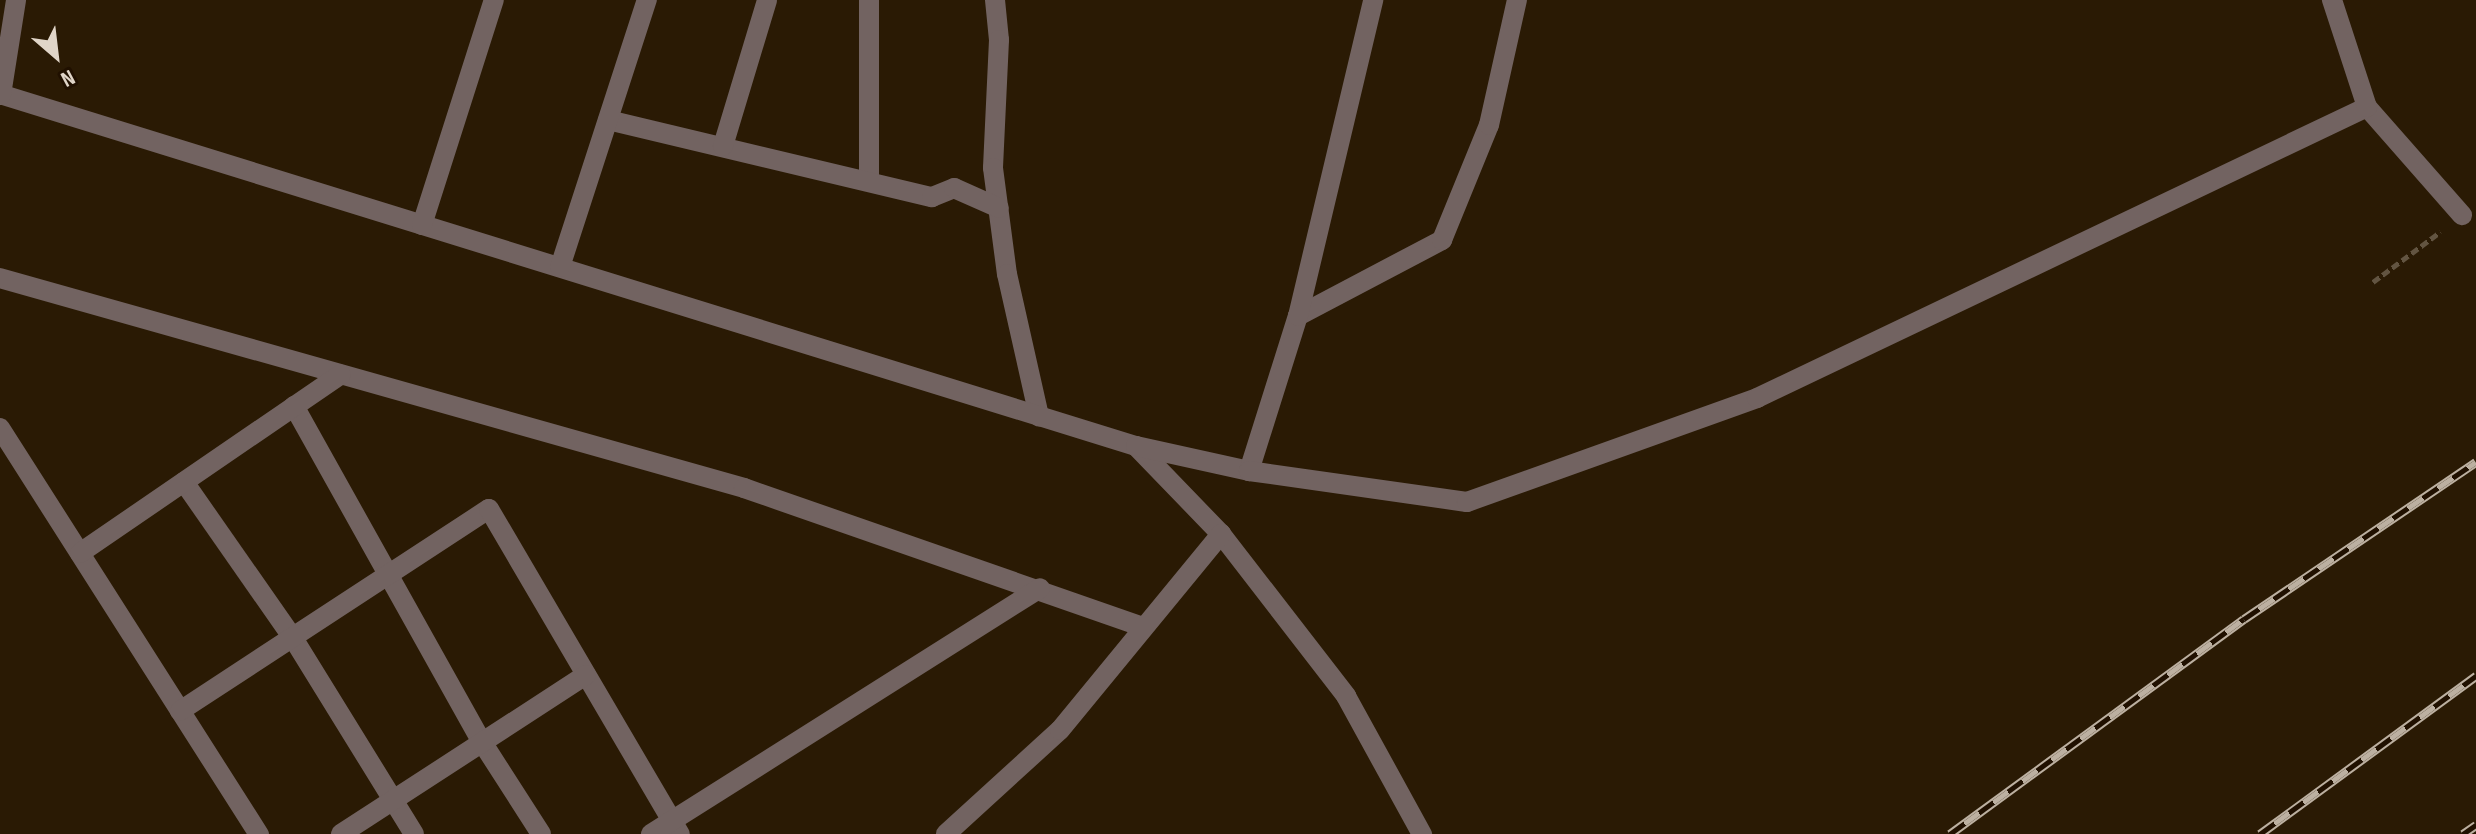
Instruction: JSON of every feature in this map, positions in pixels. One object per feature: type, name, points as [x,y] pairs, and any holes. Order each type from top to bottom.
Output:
[{"type":"street","points":[[16,0],[0,94],[1136,446],[1249,471],[1467,502],[1757,398],[2367,107]]},
{"type":"street","points":[[422,225],[494,0]]},
{"type":"street","points":[[560,267],[647,0]]},
{"type":"street","points":[[723,146],[767,0]]},
{"type":"street","points":[[869,0],[869,178]]},
{"type":"street","points":[[995,0],[999,40],[993,168],[1007,274],[1039,416]]},
{"type":"street","points":[[1249,471],[1298,316],[1373,0]]},
{"type":"street","points":[[1298,316],[1442,240],[1489,125],[1517,0]]},
{"type":"street","points":[[2332,0],[2367,107],[2462,215]]},
{"type":"street","points":[[608,120],[869,178],[932,197],[954,188],[999,208]]},
{"type":"street","points":[[0,278],[744,488],[1040,588],[1144,627]]},
{"type":"street","points":[[80,553],[341,374]]},
{"type":"street","points":[[294,406],[482,742],[541,834]]},
{"type":"street","points":[[0,428],[259,834]]},
{"type":"street","points":[[1136,446],[1221,534],[1346,696],[1422,834]]},
{"type":"street","points":[[184,482],[293,638],[414,834]]},
{"type":"street","points":[[180,711],[489,509],[676,827]]},
{"type":"street","points":[[946,834],[1060,730],[1221,534]]},
{"type":"street","points":[[651,834],[676,827],[1040,588]]},
{"type":"street","points":[[341,834],[586,675]]},
{"type":"path","points":[[2373,282],[2462,215]]},
{"type":"railway","points":[[1950,834],[2244,619],[2476,462]]},
{"type":"railway","points":[[2260,834],[2476,676]]},
{"type":"railway","points":[[2463,834],[2476,825]]}]
